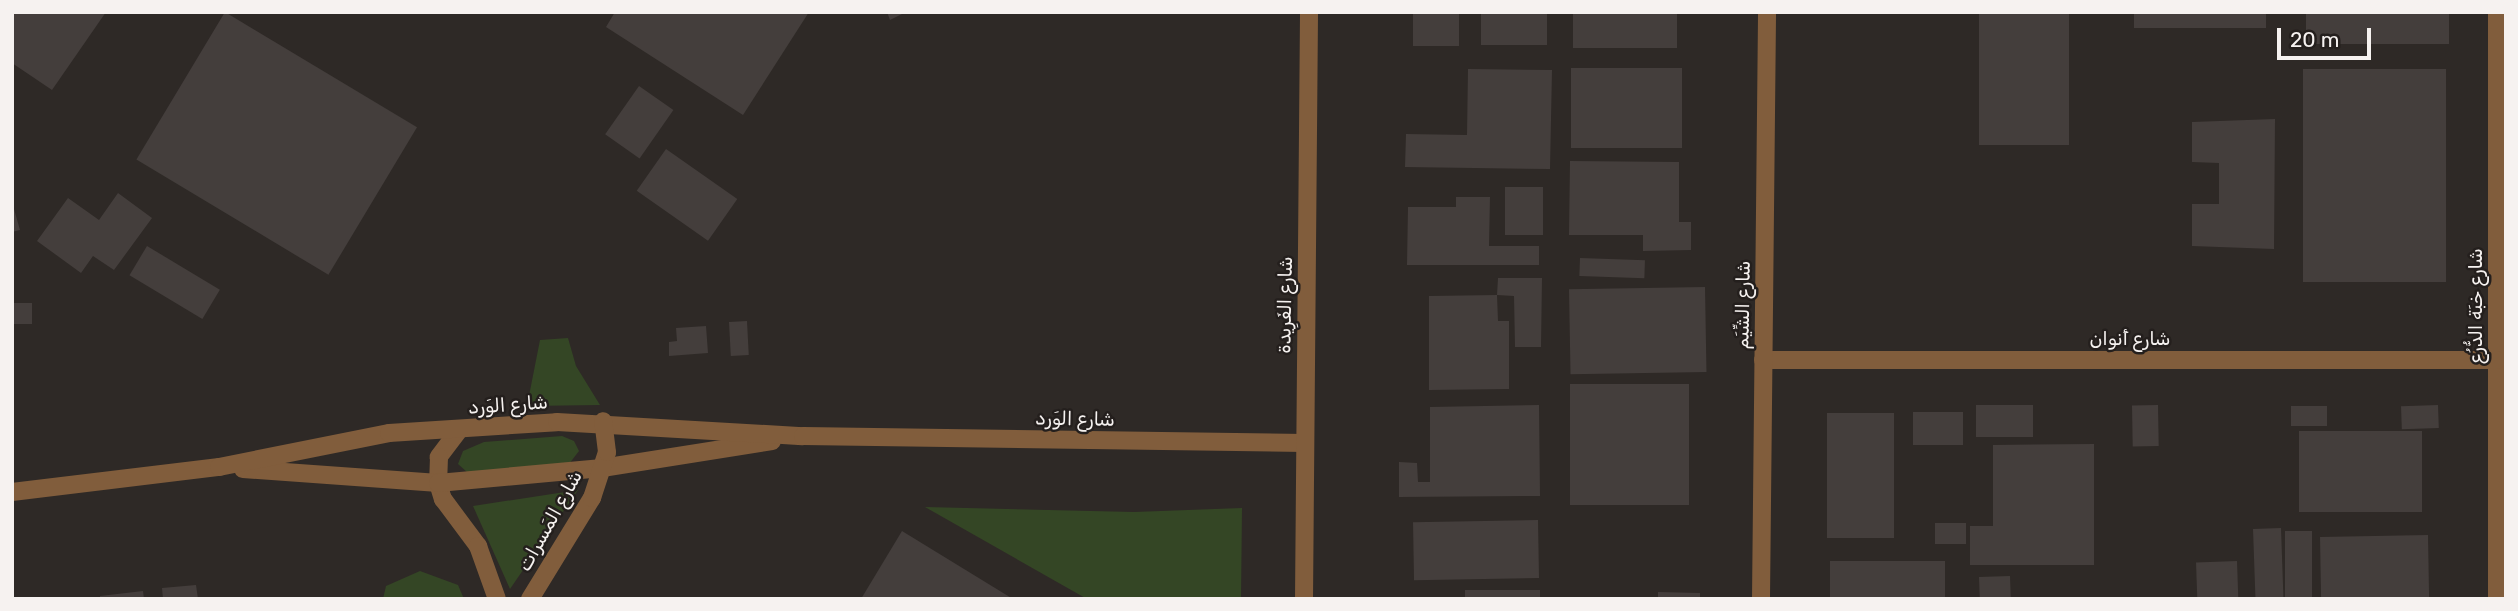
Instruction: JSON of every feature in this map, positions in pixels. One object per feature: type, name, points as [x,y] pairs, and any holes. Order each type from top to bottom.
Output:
[{"type":"street","name":"شارع الفَرِيدة","points":[[1304,599],[1309,12]]},
{"type":"street","name":"شارع الشِّيَم","points":[[1761,599],[1767,12]]},
{"type":"street","name":"شارع خبَة الدُّرُع","points":[[2497,12],[2497,599]]},
{"type":"street","name":"شارع أَنوان","points":[[1763,360],[2497,360]]},
{"type":"street","name":"شارع الوَرد","points":[[12,492],[219,467],[389,433],[603,422],[803,436],[1305,443]]},
{"type":"street","name":"شارع المَسرات","points":[[530,599],[592,498],[607,452],[603,422]]},
{"type":"street","points":[[438,483],[439,457],[458,430]]},
{"type":"street","name":"شارع الوَرد","points":[[219,467],[438,483],[602,468],[803,436]]},
{"type":"street","name":"شارع المَسرات","points":[[438,483],[448,508],[478,546],[497,599]]},
{"type":"green space","points":[[568,338],[576,366],[600,405],[527,406],[540,340]]},
{"type":"green space","points":[[562,436],[574,441],[579,451],[569,464],[468,473],[458,464],[463,451],[484,442]]},
{"type":"green space","points":[[578,490],[510,589],[473,506]]},
{"type":"green space","points":[[925,507],[1134,512],[1242,508],[1241,599],[1087,599]]},
{"type":"green space","points":[[420,571],[458,585],[464,599],[383,599],[386,586]]},
{"type":"building","points":[[12,12],[106,12],[52,90],[12,63]]},
{"type":"building","points":[[225,12],[417,127],[328,275],[136,159]]},
{"type":"building","points":[[615,12],[809,12],[743,115],[606,27]]},
{"type":"building","points":[[887,12],[906,12],[890,20]]},
{"type":"building","points":[[1413,12],[1459,12],[1459,46],[1413,46]]},
{"type":"building","points":[[1573,12],[1677,12],[1677,48],[1573,48]]},
{"type":"building","points":[[1979,12],[2069,12],[2069,145],[1979,145]]},
{"type":"building","points":[[2134,12],[2266,12],[2266,28],[2134,28]]},
{"type":"building","points":[[2306,12],[2449,12],[2449,44],[2306,44]]},
{"type":"building","points":[[1481,13],[1547,13],[1547,45],[1481,45]]},
{"type":"building","points":[[1571,68],[1682,68],[1682,148],[1571,148]]},
{"type":"building","points":[[1468,69],[1552,70],[1550,169],[1405,167],[1406,134],[1467,135]]},
{"type":"building","points":[[2303,69],[2446,69],[2446,282],[2303,282]]},
{"type":"building","points":[[639,86],[673,110],[640,158],[605,134]]},
{"type":"building","points":[[2275,119],[2274,249],[2192,246],[2192,204],[2219,204],[2219,163],[2192,162],[2192,122]]},
{"type":"building","points":[[666,149],[737,199],[708,241],[637,191]]},
{"type":"building","points":[[1570,161],[1679,162],[1679,222],[1691,222],[1691,250],[1643,251],[1643,235],[1569,235]]},
{"type":"building","points":[[1505,187],[1543,187],[1543,235],[1505,235]]},
{"type":"building","points":[[118,193],[152,218],[114,270],[93,256],[81,273],[37,241],[68,198],[99,220]]},
{"type":"building","points":[[1456,197],[1490,197],[1489,246],[1539,246],[1539,265],[1407,265],[1408,207],[1456,207]]},
{"type":"building","points":[[12,202],[20,230],[12,232]]},
{"type":"building","points":[[147,246],[220,290],[202,319],[129,275]]},
{"type":"building","points":[[1580,258],[1645,260],[1644,278],[1579,276]]},
{"type":"building","points":[[1498,278],[1542,278],[1541,347],[1515,347],[1514,296],[1497,295]]},
{"type":"building","points":[[1705,287],[1706,372],[1571,374],[1569,289]]},
{"type":"building","points":[[1497,295],[1498,321],[1509,321],[1509,389],[1429,390],[1429,296]]},
{"type":"building","points":[[12,303],[32,303],[32,324],[12,324]]},
{"type":"building","points":[[747,321],[749,355],[731,356],[729,322]]},
{"type":"building","points":[[706,326],[708,353],[669,356],[669,342],[677,341],[676,328]]},
{"type":"building","points":[[1570,384],[1689,384],[1689,505],[1570,505]]},
{"type":"building","points":[[1539,405],[1540,496],[1399,497],[1399,462],[1417,463],[1418,482],[1430,482],[1430,407]]},
{"type":"building","points":[[1976,405],[2033,405],[2033,437],[1976,437]]},
{"type":"building","points":[[2132,405],[2158,405],[2159,446],[2133,446]]},
{"type":"building","points":[[2438,405],[2439,428],[2402,429],[2401,406]]},
{"type":"building","points":[[2291,406],[2327,406],[2327,426],[2291,426]]},
{"type":"building","points":[[1913,412],[1963,412],[1963,445],[1913,445]]},
{"type":"building","points":[[1827,413],[1894,413],[1894,538],[1827,538]]},
{"type":"building","points":[[2299,431],[2422,431],[2422,512],[2299,512]]},
{"type":"building","points":[[2094,444],[2094,565],[1970,565],[1970,526],[1993,526],[1993,445]]},
{"type":"building","points":[[1538,520],[1539,578],[1414,580],[1413,522]]},
{"type":"building","points":[[1935,523],[1966,523],[1966,544],[1935,544]]},
{"type":"building","points":[[2281,528],[2283,598],[2255,599],[2253,529]]},
{"type":"building","points":[[902,531],[1013,599],[861,599]]},
{"type":"building","points":[[2285,531],[2312,531],[2312,599],[2285,599]]},
{"type":"building","points":[[2428,535],[2429,599],[2321,599],[2320,537]]},
{"type":"building","points":[[1830,561],[1945,561],[1945,599],[1830,599]]},
{"type":"building","points":[[2237,561],[2238,599],[2197,599],[2196,562]]},
{"type":"building","points":[[2010,576],[2011,599],[1980,599],[1979,577]]},
{"type":"building","points":[[196,585],[198,599],[163,599],[162,588]]},
{"type":"building","points":[[1465,590],[1540,590],[1540,599],[1465,599]]},
{"type":"building","points":[[143,591],[144,599],[100,599],[100,596]]},
{"type":"building","points":[[1658,592],[1700,593],[1700,599],[1658,599]]}]
